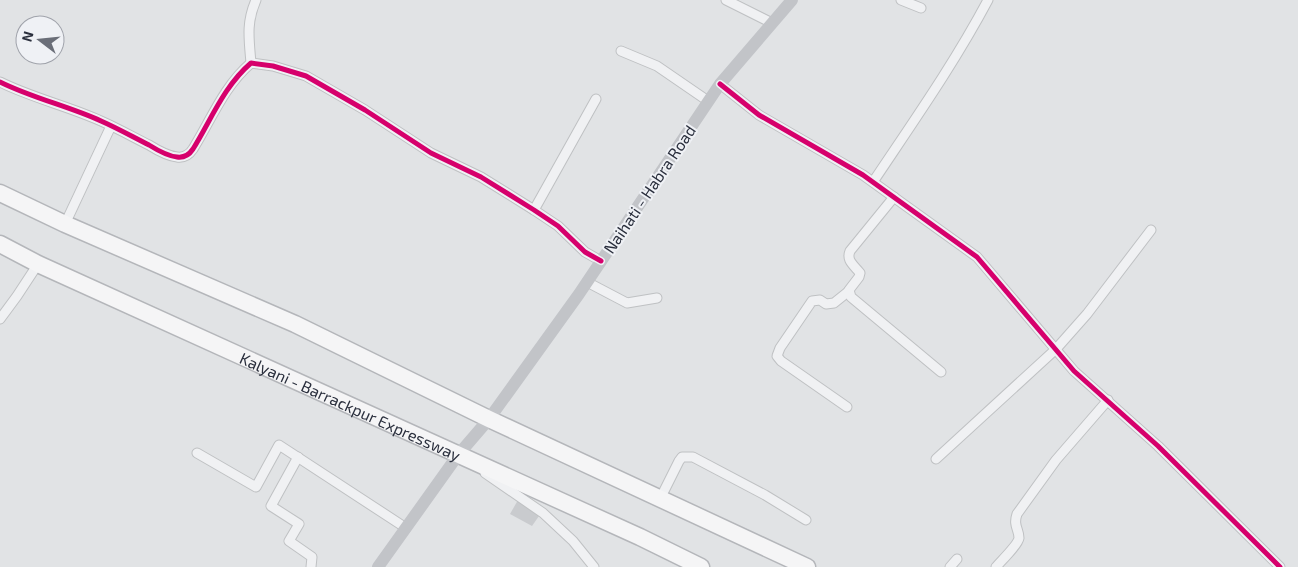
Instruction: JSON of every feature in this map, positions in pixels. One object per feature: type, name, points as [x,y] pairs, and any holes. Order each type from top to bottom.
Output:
[{"type":"highway","points":[[0,192],[65,224],[295,324],[490,419],[807,567]]},
{"type":"highway","name":"Kalyani - Barrackpur Expressway","points":[[0,244],[38,264],[640,537],[701,567]]},
{"type":"main road","name":"Naihati - Habra Road","points":[[378,567],[458,455],[490,419],[587,282],[720,84],[792,0]]},
{"type":"street","points":[[726,0],[772,24]]},
{"type":"street","points":[[901,0],[921,8]]},
{"type":"street","points":[[873,182],[937,88],[966,41],[988,0]]},
{"type":"street","points":[[251,63],[248,29],[253,1]]},
{"type":"street","points":[[621,50],[657,66],[708,101]]},
{"type":"street","points":[[0,82],[34,97],[69,108],[176,157],[189,155],[238,74],[251,63],[274,66],[306,76],[365,110],[431,153],[481,177],[558,226],[585,252],[601,261]]},
{"type":"street","points":[[720,84],[760,115],[873,182],[977,257],[1074,371],[1172,458],[1280,567]]},
{"type":"street","points":[[534,210],[596,99]]},
{"type":"street","points":[[65,224],[111,126]]},
{"type":"street","points":[[847,407],[778,356],[780,348],[812,301],[820,300],[826,304],[834,303],[849,291],[860,273],[849,261],[850,250],[894,197]]},
{"type":"street","points":[[936,459],[1056,349],[1087,314],[1152,230]]},
{"type":"street","points":[[0,319],[38,264]]},
{"type":"street","points":[[587,282],[627,303],[657,298]]},
{"type":"street","points":[[849,291],[851,297],[941,372]]},
{"type":"street","points":[[996,567],[1018,542],[1019,535],[1015,523],[1017,514],[1056,460],[1108,400]]},
{"type":"street","points":[[197,453],[256,487],[279,445],[406,528]]},
{"type":"street","points":[[458,455],[543,514],[573,541],[594,567]]},
{"type":"street","points":[[298,457],[271,506],[299,524],[288,541],[312,557],[312,567]]},
{"type":"street","points":[[660,499],[682,457],[693,457],[765,495],[806,520]]},
{"type":"street","points":[[950,567],[957,559]]},
{"type":"building","points":[[518,500],[539,516],[532,526],[510,514]]},
{"type":"cycle path","points":[[0,82],[88,116],[162,152],[182,157],[186,156],[193,149],[219,104],[241,72],[251,63],[273,66],[306,76],[365,110],[431,153],[481,177],[558,226],[585,252],[601,261]]},
{"type":"cycle path","points":[[720,84],[759,115],[863,175],[977,257],[1074,371],[1158,446],[1280,567]]}]
